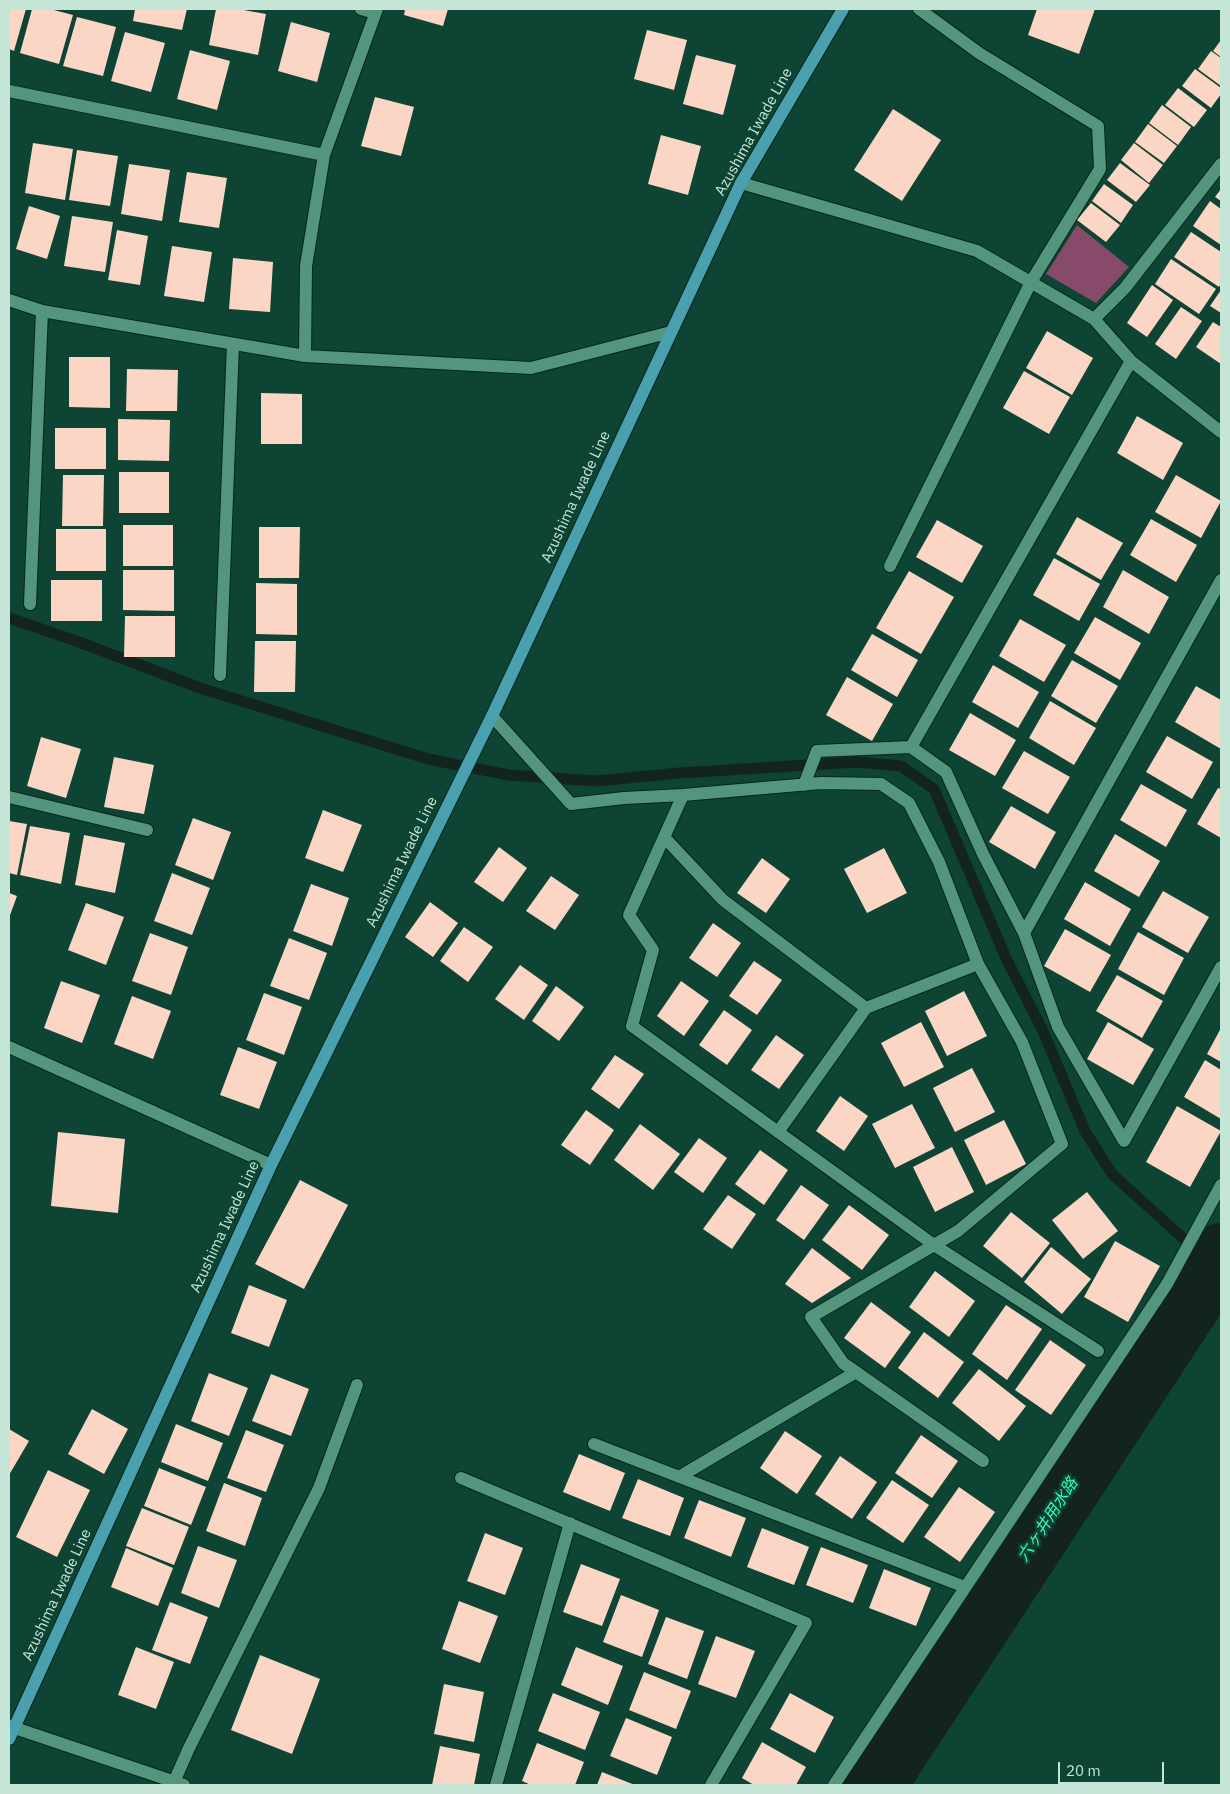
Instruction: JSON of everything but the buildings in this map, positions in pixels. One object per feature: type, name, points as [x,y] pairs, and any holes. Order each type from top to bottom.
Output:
[{"type":"main road","name":"Azushima Iwade Line","points":[[11,1731],[271,1165],[492,716],[741,183],[844,9]]},
{"type":"street","points":[[305,356],[306,266],[324,155],[376,11],[361,9]]},
{"type":"street","points":[[890,566],[1031,282],[1100,170],[1098,126],[979,53],[919,9]]},
{"type":"street","points":[[9,91],[324,155]]},
{"type":"street","points":[[1094,319],[1125,288],[1221,164]]},
{"type":"street","points":[[741,183],[977,251],[1094,319],[1131,362],[1221,432]]},
{"type":"street","points":[[9,300],[42,311],[305,356],[531,368],[671,332]]},
{"type":"street","points":[[30,604],[42,311]]},
{"type":"street","points":[[220,675],[233,344]]},
{"type":"street","points":[[911,748],[1131,362]]},
{"type":"street","points":[[1024,933],[1221,580]]},
{"type":"street","points":[[492,716],[571,804],[624,798],[821,783],[881,784],[909,803],[939,862],[978,964],[1022,1042],[1062,1144],[958,1231],[811,1317],[843,1363],[983,1461]]},
{"type":"street","points":[[804,785],[817,752],[911,748],[946,772],[983,854],[1024,933],[1058,1027],[1124,1141],[1221,967]]},
{"type":"street","points":[[683,795],[629,915],[652,950],[632,1026],[934,1245],[1098,1351]]},
{"type":"street","points":[[9,797],[146,830]]},
{"type":"street","points":[[664,837],[723,900],[866,1008]]},
{"type":"street","points":[[778,1132],[866,1008],[978,964]]},
{"type":"street","points":[[9,1047],[271,1165]]},
{"type":"street","points":[[834,1785],[1167,1284],[1221,1185]]},
{"type":"street","points":[[679,1477],[856,1372]]},
{"type":"street","points":[[11,1731],[179,1784],[189,1748],[319,1488],[357,1385]]},
{"type":"street","points":[[594,1444],[965,1587]]},
{"type":"street","points":[[461,1478],[806,1623],[710,1785]]},
{"type":"street","points":[[496,1785],[570,1523]]},
{"type":"shaded area","points":[[1077,225],[1129,267],[1096,303],[1046,274]]},
{"type":"waterway","points":[[9,618],[79,642],[200,688],[428,759],[509,775],[596,781],[679,773],[857,762],[901,766],[934,789],[1006,958],[1042,1029],[1085,1131],[1112,1174],[1215,1267]]},
{"type":"waterway","name":"六ヶ井用水路","points":[[874,1785],[1221,1255]]}]
